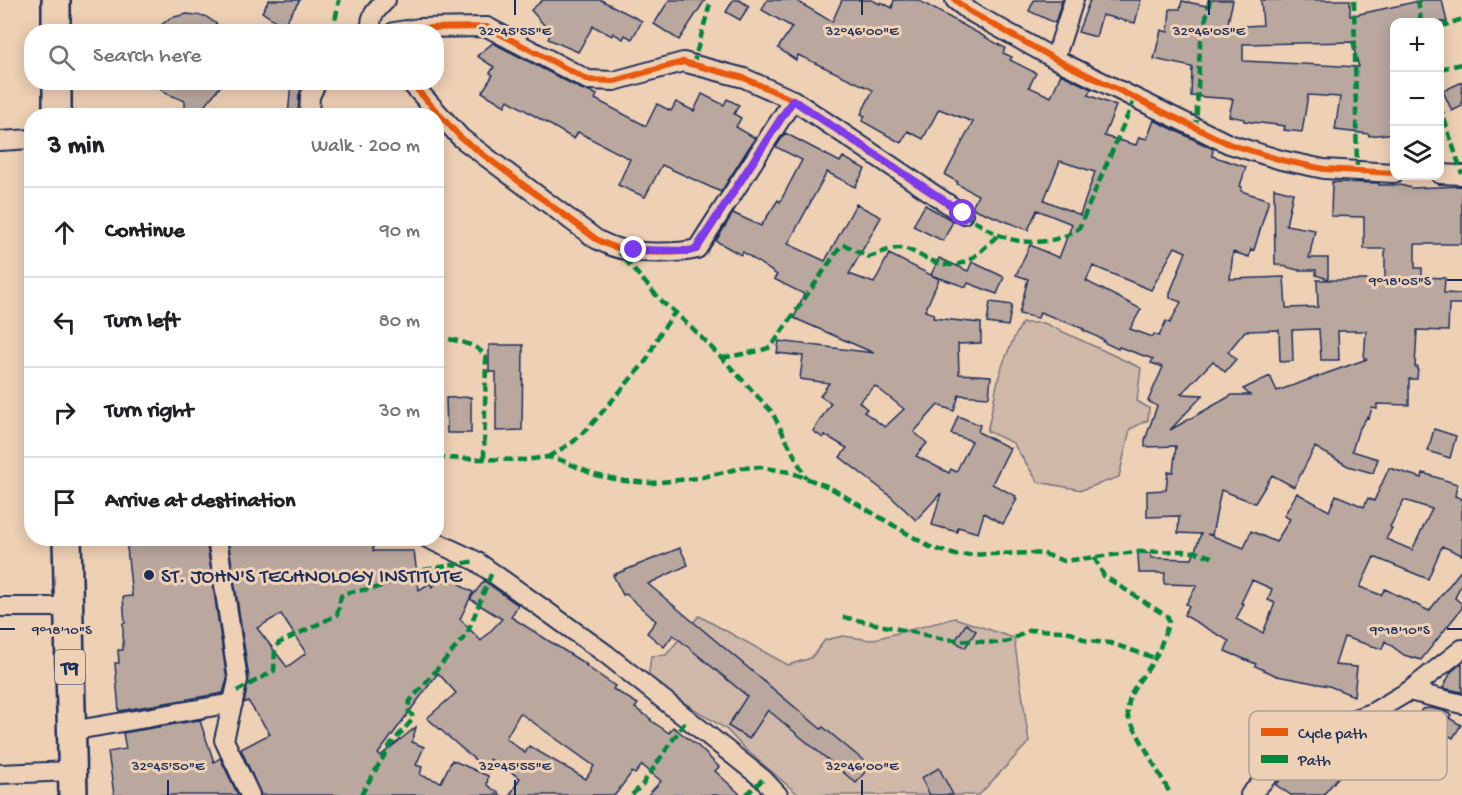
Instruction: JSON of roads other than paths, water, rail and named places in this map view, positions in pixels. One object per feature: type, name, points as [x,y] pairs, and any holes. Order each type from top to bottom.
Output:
[{"type":"highway","points":[[56,0],[56,24]]},
{"type":"highway","points":[[57,90],[57,108]]},
{"type":"highway","name":"T9","points":[[67,546],[73,783]]},
{"type":"street","points":[[370,24],[372,16],[386,0]]},
{"type":"street","points":[[956,0],[969,11],[1055,59],[1229,144],[1281,160],[1324,169],[1390,173]]},
{"type":"street","points":[[1055,59],[1074,0]]},
{"type":"street","points":[[444,28],[487,27],[588,81],[614,81],[683,62],[744,78],[793,100],[963,213]]},
{"type":"street","points":[[309,108],[313,90]]},
{"type":"street","points":[[417,90],[434,108]]},
{"type":"street","points":[[444,119],[462,138],[596,239],[615,248],[689,251],[696,249],[793,100]]},
{"type":"street","points":[[0,141],[24,140]]},
{"type":"street","points":[[1444,174],[1462,175]]},
{"type":"street","points":[[219,546],[238,680],[224,740],[250,795]]},
{"type":"street","points":[[444,546],[476,561],[606,654],[764,779],[778,795]]},
{"type":"street","points":[[0,607],[69,607]]},
{"type":"street","points":[[1374,711],[1409,691],[1462,649]]},
{"type":"street","points":[[1409,691],[1462,704]]},
{"type":"street","points":[[71,731],[233,703]]},
{"type":"street","points":[[0,774],[73,783]]},
{"type":"street","points":[[1250,795],[1264,780]]},
{"type":"place","name":"ST. JOHN'S TECHNOLOGY INSTITUTE","points":[[149,575]]}]
